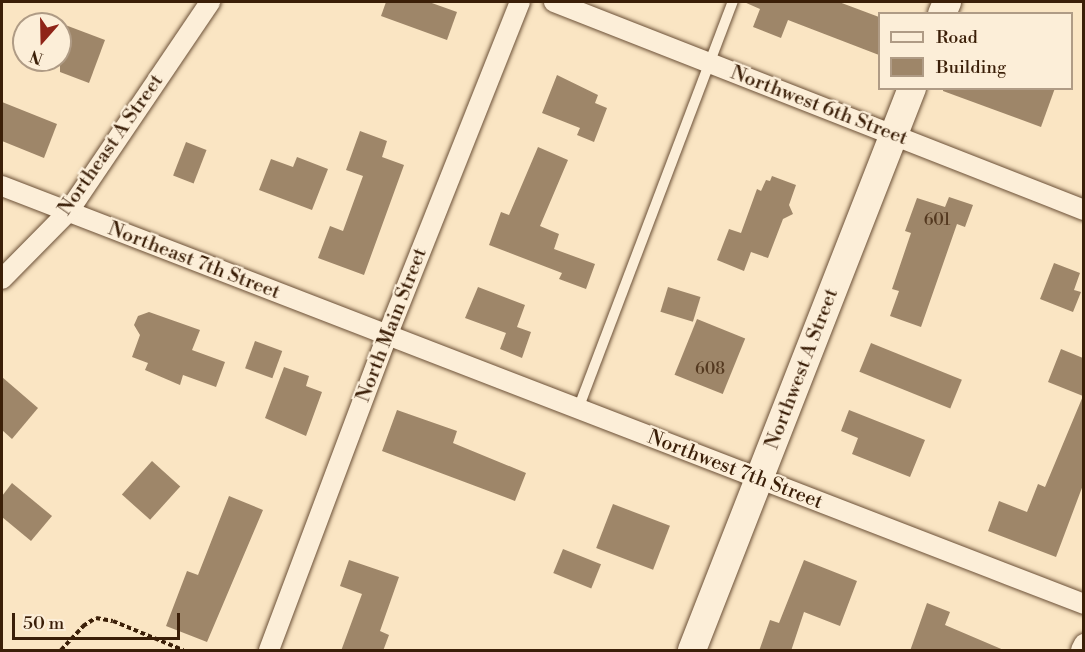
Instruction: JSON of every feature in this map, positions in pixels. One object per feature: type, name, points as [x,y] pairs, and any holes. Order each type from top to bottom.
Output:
[{"type":"street","name":"Northeast A Street","points":[[2,279],[68,212],[210,2]]},
{"type":"street","name":"North Main Street","points":[[269,651],[387,336],[520,2]]},
{"type":"street","name":"Northwest 6th Street","points":[[554,2],[1083,210]]},
{"type":"street","name":"Northwest A Street","points":[[692,651],[911,90]]},
{"type":"street","name":"Northeast 7th Street","points":[[2,186],[387,336]]},
{"type":"street","name":"Northwest 7th Street","points":[[387,336],[1083,604]]},
{"type":"street","points":[[1081,651],[1083,644]]},
{"type":"lane","points":[[578,409],[733,2]]},
{"type":"path","points":[[61,651],[83,626],[96,618],[113,621],[183,651]]},
{"type":"building","points":[[386,2],[429,2],[457,12],[447,40],[381,16]]},
{"type":"building","points":[[744,2],[839,2],[878,17],[878,55],[788,20],[781,38],[753,27],[760,9]]},
{"type":"building","points":[[72,28],[105,40],[89,83],[60,72],[72,72]]},
{"type":"building","points":[[557,75],[598,95],[595,103],[607,108],[594,142],[577,135],[580,128],[542,113]]},
{"type":"building","points":[[943,90],[1054,90],[1041,127]]},
{"type":"building","points":[[2,102],[57,124],[44,158],[2,141]]},
{"type":"building","points":[[360,131],[387,141],[382,157],[404,165],[364,275],[318,258],[330,226],[343,231],[363,176],[346,170]]},
{"type":"building","points":[[186,142],[207,150],[194,183],[173,176]]},
{"type":"building","points":[[538,147],[568,160],[540,226],[559,234],[554,249],[595,264],[586,289],[559,279],[562,273],[489,245],[501,212],[509,215]]},
{"type":"building","points":[[297,157],[328,169],[312,210],[259,190],[271,159],[293,167]]},
{"type":"building","points":[[772,176],[796,185],[789,205],[793,214],[783,219],[768,258],[751,252],[744,271],[717,260],[729,229],[741,233],[757,189],[761,191],[766,180],[770,181]]},
{"type":"building","points":[[949,197],[973,205],[965,227],[957,224],[921,327],[890,316],[899,291],[892,289],[911,233],[905,231],[917,198],[945,207]]},
{"type":"building","points":[[1054,263],[1080,273],[1074,290],[1081,292],[1073,312],[1040,299]]},
{"type":"building","points":[[478,287],[525,305],[517,327],[531,332],[522,358],[500,349],[506,333],[465,318]]},
{"type":"building","points":[[668,287],[701,297],[693,322],[660,312]]},
{"type":"building","points":[[149,312],[200,330],[192,350],[225,362],[216,387],[183,375],[180,385],[145,370],[148,363],[132,357],[140,335],[134,325],[138,316]]},
{"type":"building","points":[[697,319],[745,338],[723,394],[675,375]]},
{"type":"building","points":[[255,341],[282,351],[272,378],[245,368]]},
{"type":"building","points":[[871,343],[962,380],[950,408],[859,372]]},
{"type":"building","points":[[1061,349],[1083,358],[1083,396],[1048,382]]},
{"type":"building","points":[[284,367],[309,376],[306,386],[322,392],[306,436],[265,418]]},
{"type":"building","points":[[2,377],[38,408],[12,439],[2,430]]},
{"type":"building","points":[[1083,396],[1083,485],[1056,557],[988,531],[999,501],[1027,512],[1038,484],[1045,487]]},
{"type":"building","points":[[397,410],[457,431],[453,443],[526,473],[515,501],[382,451]]},
{"type":"building","points":[[849,410],[925,440],[910,477],[852,454],[858,438],[841,431]]},
{"type":"building","points":[[152,461],[180,486],[150,520],[122,494]]},
{"type":"building","points":[[12,483],[52,516],[31,541],[2,517],[2,496]]},
{"type":"building","points":[[229,496],[263,510],[207,642],[166,626],[187,571],[198,575]]},
{"type":"building","points":[[613,504],[670,526],[653,570],[596,548]]},
{"type":"building","points":[[563,549],[601,564],[591,588],[553,573]]},
{"type":"building","points":[[349,560],[399,577],[380,631],[389,635],[383,651],[341,651],[362,594],[340,586]]},
{"type":"building","points":[[804,560],[857,581],[840,626],[804,612],[791,651],[759,651],[770,620],[779,623]]},
{"type":"building","points":[[927,603],[950,612],[945,625],[1006,651],[910,651]]}]
